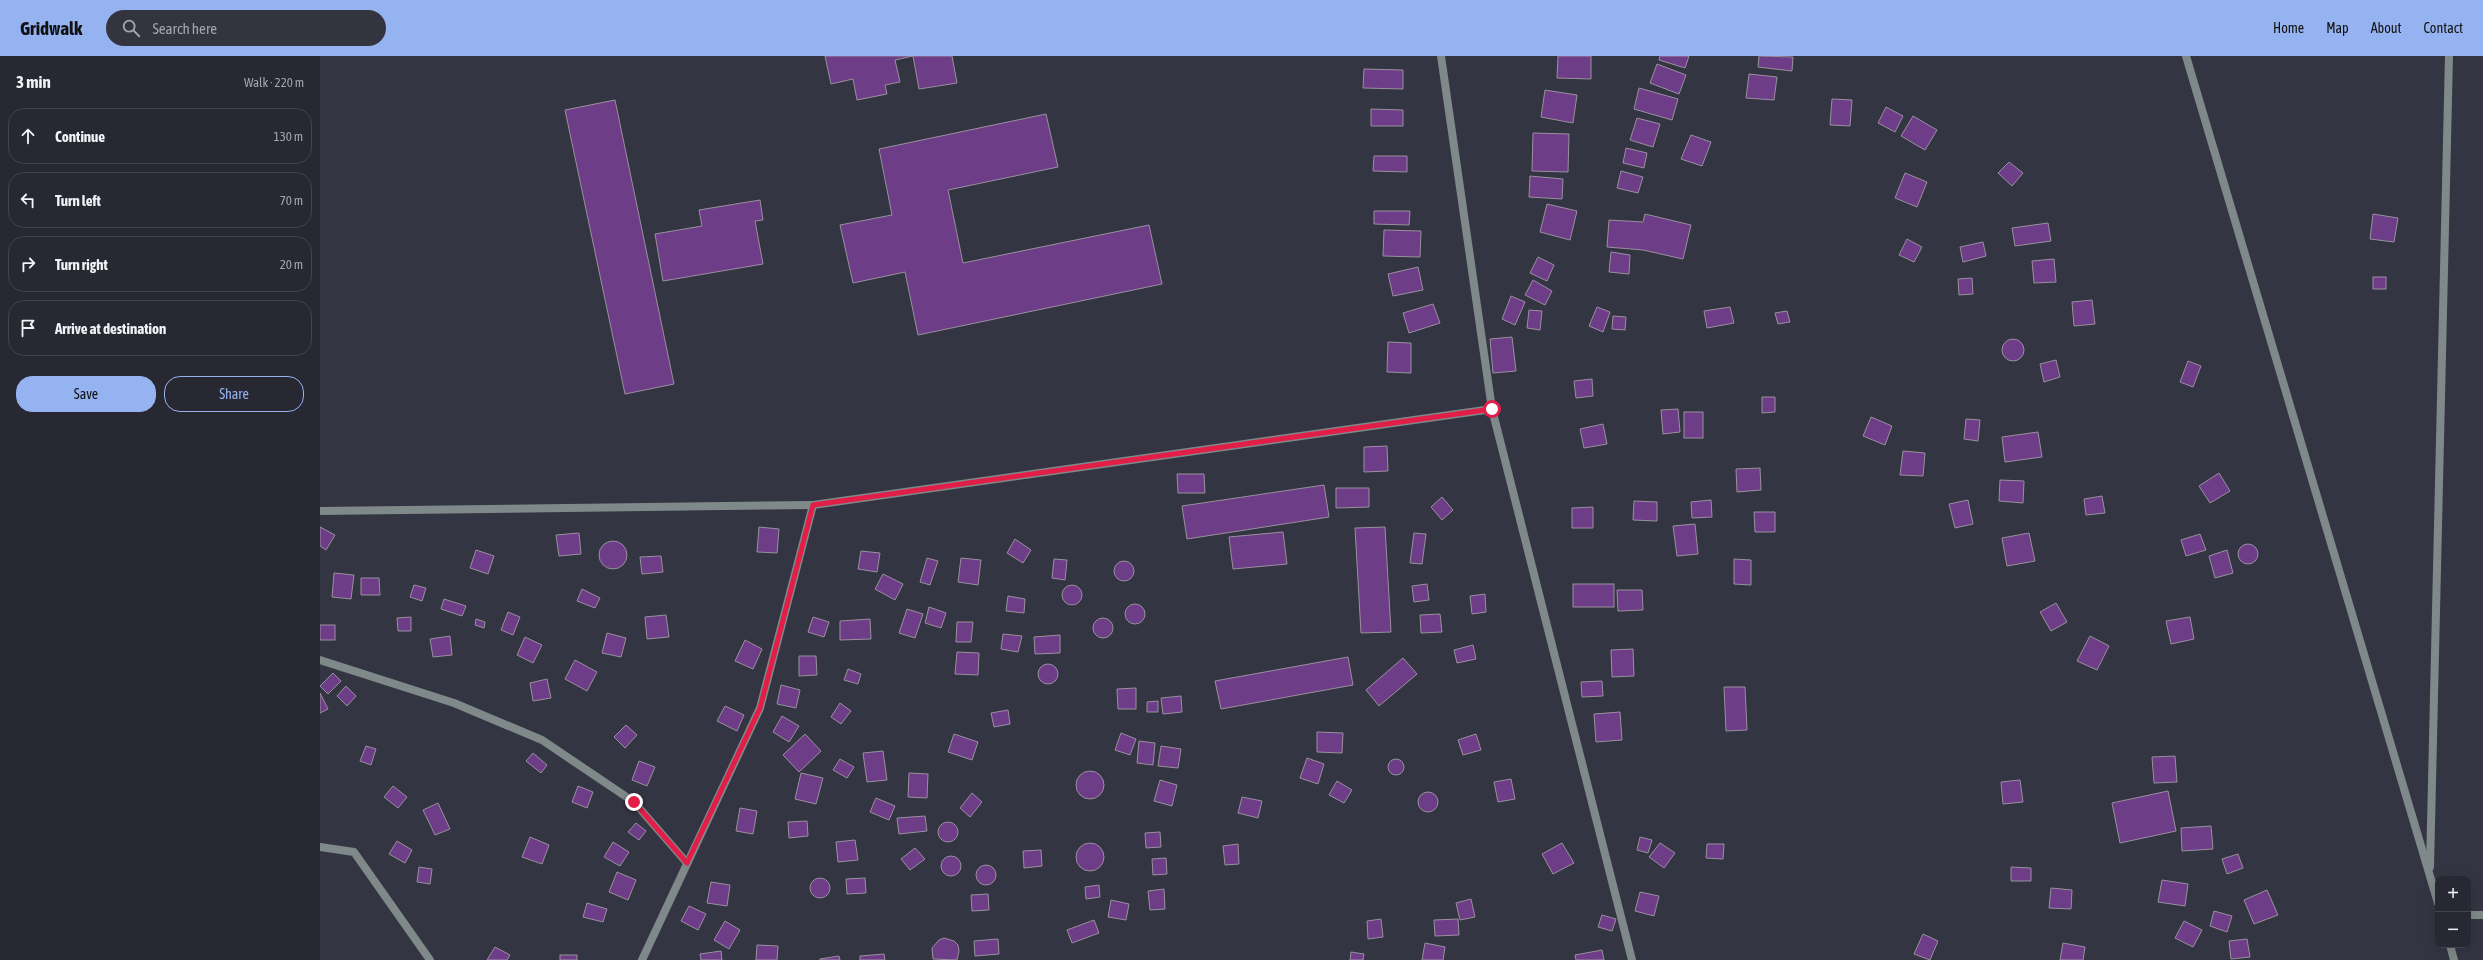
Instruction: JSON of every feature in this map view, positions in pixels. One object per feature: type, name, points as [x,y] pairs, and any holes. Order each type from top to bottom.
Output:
[{"type":"street","points":[[1441,56],[1492,409],[1632,960]]},
{"type":"street","points":[[2186,56],[2435,893]]},
{"type":"street","points":[[2430,876],[2449,56]]},
{"type":"street","points":[[320,511],[813,505],[1492,409]]},
{"type":"street","points":[[642,960],[760,708],[813,505]]},
{"type":"street","points":[[320,660],[454,702],[542,740],[634,802],[687,863]]},
{"type":"street","points":[[320,847],[354,852],[430,960]]},
{"type":"street","points":[[2471,915],[2483,915]]},
{"type":"street","points":[[2451,948],[2454,960]]},
{"type":"building","points":[[825,56],[913,56],[895,60],[900,82],[885,85],[887,94],[857,100],[853,79],[831,84]]},
{"type":"building","points":[[913,56],[952,56],[957,83],[919,89]]},
{"type":"building","points":[[1558,56],[1591,56],[1591,79],[1557,78]]},
{"type":"building","points":[[1660,56],[1689,56],[1685,68],[1659,60]]},
{"type":"building","points":[[1759,56],[1793,57],[1792,71],[1758,67]]},
{"type":"building","points":[[1657,64],[1686,75],[1679,94],[1650,83]]},
{"type":"building","points":[[1364,69],[1403,70],[1403,89],[1363,88]]},
{"type":"building","points":[[1749,74],[1777,77],[1774,100],[1746,98]]},
{"type":"building","points":[[1639,88],[1678,99],[1672,120],[1634,109]]},
{"type":"building","points":[[1545,90],[1577,95],[1573,123],[1541,117]]},
{"type":"building","points":[[1832,99],[1852,100],[1850,126],[1830,125]]},
{"type":"building","points":[[615,100],[674,384],[625,394],[565,110]]},
{"type":"building","points":[[1886,107],[1903,116],[1895,132],[1878,123]]},
{"type":"building","points":[[1371,109],[1403,110],[1403,126],[1371,126]]},
{"type":"building","points":[[1046,114],[1058,167],[948,190],[963,263],[1149,225],[1162,284],[918,335],[905,272],[853,283],[840,225],[892,215],[879,149]]},
{"type":"building","points":[[1913,116],[1937,130],[1925,150],[1901,136]]},
{"type":"building","points":[[1637,118],[1660,124],[1653,147],[1630,140]]},
{"type":"building","points":[[1533,133],[1569,134],[1568,172],[1532,171]]},
{"type":"building","points":[[1691,135],[1711,142],[1702,166],[1681,159]]},
{"type":"building","points":[[1626,148],[1647,153],[1644,168],[1623,163]]},
{"type":"building","points":[[1374,156],[1407,156],[1407,172],[1373,171]]},
{"type":"building","points":[[2009,162],[2023,173],[2012,186],[1998,173]]},
{"type":"building","points":[[1621,171],[1643,177],[1638,193],[1617,188]]},
{"type":"building","points":[[1905,173],[1927,182],[1917,207],[1895,198]]},
{"type":"building","points":[[1530,176],[1563,179],[1562,199],[1529,197]]},
{"type":"building","points":[[760,200],[763,220],[755,221],[763,264],[663,281],[655,234],[702,226],[699,210]]},
{"type":"building","points":[[1547,204],[1577,211],[1570,240],[1540,232]]},
{"type":"building","points":[[1374,211],[1410,211],[1409,225],[1374,224]]},
{"type":"building","points":[[1645,214],[1691,225],[1683,259],[1643,250],[1607,247],[1609,220],[1643,222]]},
{"type":"building","points":[[2373,214],[2398,218],[2394,242],[2370,239]]},
{"type":"building","points":[[2048,223],[2051,241],[2015,246],[2012,228]]},
{"type":"building","points":[[1384,230],[1421,231],[1420,257],[1383,256]]},
{"type":"building","points":[[1907,239],[1922,247],[1914,262],[1899,255]]},
{"type":"building","points":[[1983,242],[1986,256],[1963,262],[1960,247]]},
{"type":"building","points":[[1611,252],[1630,255],[1629,274],[1609,272]]},
{"type":"building","points":[[1538,257],[1554,265],[1547,281],[1530,273]]},
{"type":"building","points":[[2054,259],[2056,282],[2034,283],[2032,261]]},
{"type":"building","points":[[1418,267],[1423,290],[1393,296],[1388,274]]},
{"type":"building","points":[[2373,277],[2386,277],[2386,289],[2373,289]]},
{"type":"building","points":[[1972,278],[1973,294],[1959,295],[1958,279]]},
{"type":"building","points":[[1533,280],[1552,291],[1545,305],[1525,295]]},
{"type":"building","points":[[1511,296],[1525,302],[1515,325],[1502,319]]},
{"type":"building","points":[[2092,300],[2095,324],[2074,326],[2072,302]]},
{"type":"building","points":[[1433,304],[1440,323],[1409,333],[1403,313]]},
{"type":"building","points":[[1597,307],[1610,312],[1603,332],[1589,326]]},
{"type":"building","points":[[1730,307],[1734,323],[1707,328],[1704,311]]},
{"type":"building","points":[[1529,310],[1542,311],[1540,330],[1527,328]]},
{"type":"building","points":[[1787,311],[1790,322],[1778,324],[1775,313]]},
{"type":"building","points":[[1613,316],[1626,317],[1625,330],[1612,329]]},
{"type":"building","points":[[1512,337],[1516,371],[1493,373],[1490,339]]},
{"type":"building","points":[[2013,339],[2021,342],[2024,350],[2021,358],[2013,361],[2005,358],[2002,350],[2005,342]]},
{"type":"building","points":[[1388,342],[1411,343],[1411,373],[1387,372]]},
{"type":"building","points":[[2056,360],[2060,377],[2044,382],[2040,364]]},
{"type":"building","points":[[2188,361],[2201,366],[2193,387],[2180,382]]},
{"type":"building","points":[[1592,379],[1593,396],[1576,398],[1574,381]]},
{"type":"building","points":[[1762,397],[1775,397],[1775,412],[1762,413]]},
{"type":"building","points":[[1678,409],[1680,432],[1663,434],[1661,410]]},
{"type":"building","points":[[1684,412],[1703,412],[1703,438],[1684,438]]},
{"type":"building","points":[[1871,417],[1892,426],[1885,445],[1863,436]]},
{"type":"building","points":[[1966,419],[1980,420],[1978,441],[1964,439]]},
{"type":"building","points":[[1603,424],[1607,444],[1584,448],[1580,429]]},
{"type":"building","points":[[2038,432],[2042,457],[2005,462],[2002,437]]},
{"type":"building","points":[[1387,446],[1388,471],[1364,472],[1364,447]]},
{"type":"building","points":[[1903,451],[1925,453],[1923,476],[1900,475]]},
{"type":"building","points":[[1760,468],[1761,490],[1737,492],[1736,469]]},
{"type":"building","points":[[2219,473],[2230,491],[2210,503],[2199,486]]},
{"type":"building","points":[[1177,474],[1204,474],[1205,493],[1178,493]]},
{"type":"building","points":[[2000,480],[2024,481],[2023,503],[1999,501]]},
{"type":"building","points":[[1324,485],[1329,517],[1187,539],[1182,506]]},
{"type":"building","points":[[1336,488],[1369,488],[1369,507],[1336,508]]},
{"type":"building","points":[[2102,496],[2105,513],[2086,515],[2084,499]]},
{"type":"building","points":[[1442,497],[1453,510],[1442,520],[1431,507]]},
{"type":"building","points":[[1711,500],[1712,517],[1692,518],[1691,502]]},
{"type":"building","points":[[1968,500],[1973,524],[1955,528],[1949,504]]},
{"type":"building","points":[[1634,501],[1657,502],[1657,521],[1633,520]]},
{"type":"building","points":[[1593,507],[1593,528],[1572,528],[1572,508]]},
{"type":"building","points":[[1754,512],[1775,512],[1775,532],[1755,532]]},
{"type":"building","points":[[1695,524],[1698,554],[1677,556],[1673,526]]},
{"type":"building","points":[[320,527],[335,535],[326,550],[320,546]]},
{"type":"building","points":[[759,527],[779,529],[777,553],[757,552]]},
{"type":"building","points":[[1385,527],[1391,632],[1361,633],[1355,528]]},
{"type":"building","points":[[1283,532],[1287,564],[1233,569],[1229,537]]},
{"type":"building","points":[[579,533],[581,554],[559,556],[556,535]]},
{"type":"building","points":[[1414,533],[1426,534],[1422,564],[1410,563]]},
{"type":"building","points":[[2029,533],[2035,561],[2007,566],[2002,538]]},
{"type":"building","points":[[2200,534],[2206,550],[2186,556],[2181,540]]},
{"type":"building","points":[[1015,539],[1031,550],[1023,563],[1007,553]]},
{"type":"building","points":[[613,541],[623,545],[627,555],[623,565],[613,569],[603,565],[599,555],[603,545]]},
{"type":"building","points":[[2244,544],[2252,544],[2258,550],[2258,558],[2252,564],[2244,564],[2238,558],[2238,550]]},
{"type":"building","points":[[476,550],[494,556],[488,574],[470,568]]},
{"type":"building","points":[[2227,550],[2233,573],[2215,578],[2209,556]]},
{"type":"building","points":[[861,551],[880,553],[877,572],[858,569]]},
{"type":"building","points":[[661,556],[663,572],[642,574],[640,557]]},
{"type":"building","points":[[927,558],[938,561],[930,585],[920,582]]},
{"type":"building","points":[[961,558],[981,560],[978,585],[958,582]]},
{"type":"building","points":[[1054,559],[1067,560],[1065,580],[1052,578]]},
{"type":"building","points":[[1734,559],[1751,560],[1751,585],[1734,584]]},
{"type":"building","points":[[1124,561],[1131,564],[1134,571],[1131,578],[1124,581],[1117,578],[1114,571],[1117,564]]},
{"type":"building","points":[[334,573],[354,575],[351,599],[332,597]]},
{"type":"building","points":[[883,574],[903,584],[895,600],[875,589]]},
{"type":"building","points":[[361,578],[379,578],[380,595],[361,595]]},
{"type":"building","points":[[1427,584],[1429,600],[1414,602],[1412,586]]},
{"type":"building","points":[[1573,584],[1614,584],[1614,607],[1573,607]]},
{"type":"building","points":[[414,585],[426,588],[422,601],[410,597]]},
{"type":"building","points":[[1072,585],[1079,588],[1082,595],[1079,602],[1072,605],[1065,602],[1062,595],[1065,588]]},
{"type":"building","points":[[582,589],[600,598],[595,608],[577,601]]},
{"type":"building","points":[[1617,590],[1642,590],[1643,610],[1618,611]]},
{"type":"building","points":[[1485,594],[1486,612],[1472,614],[1470,596]]},
{"type":"building","points":[[1008,596],[1025,599],[1024,613],[1006,611]]},
{"type":"building","points":[[444,599],[466,606],[462,616],[441,609]]},
{"type":"building","points":[[2056,603],[2067,622],[2051,631],[2040,612]]},
{"type":"building","points":[[1135,604],[1142,607],[1145,614],[1142,621],[1135,624],[1128,621],[1125,614],[1128,607]]},
{"type":"building","points":[[929,607],[946,613],[941,628],[925,623]]},
{"type":"building","points":[[907,609],[923,614],[915,638],[899,633]]},
{"type":"building","points":[[508,612],[520,617],[513,635],[501,630]]},
{"type":"building","points":[[1440,614],[1442,632],[1421,633],[1420,615]]},
{"type":"building","points":[[666,615],[669,637],[647,639],[645,617]]},
{"type":"building","points":[[411,617],[411,631],[398,631],[397,618]]},
{"type":"building","points":[[813,617],[829,622],[824,637],[808,632]]},
{"type":"building","points":[[2190,617],[2194,639],[2171,644],[2166,621]]},
{"type":"building","points":[[1103,618],[1110,621],[1113,628],[1110,635],[1103,638],[1096,635],[1093,628],[1096,621]]},
{"type":"building","points":[[476,619],[485,622],[484,628],[475,625]]},
{"type":"building","points":[[870,619],[871,639],[840,640],[840,621]]},
{"type":"building","points":[[957,622],[973,622],[971,642],[956,642]]},
{"type":"building","points":[[320,625],[335,625],[335,640],[320,640]]},
{"type":"building","points":[[607,633],[626,638],[621,657],[602,653]]},
{"type":"building","points":[[1003,634],[1022,636],[1018,652],[1001,649]]},
{"type":"building","points":[[1060,635],[1060,653],[1035,654],[1034,637]]},
{"type":"building","points":[[450,636],[452,655],[433,657],[430,639]]},
{"type":"building","points":[[2090,636],[2109,646],[2097,670],[2077,661]]},
{"type":"building","points":[[525,637],[542,645],[533,663],[517,655]]},
{"type":"building","points":[[745,640],[762,649],[753,669],[735,661]]},
{"type":"building","points":[[1473,645],[1476,659],[1457,663],[1454,650]]},
{"type":"building","points":[[1633,649],[1634,676],[1612,677],[1611,650]]},
{"type":"building","points":[[957,652],[979,653],[978,675],[955,674]]},
{"type":"building","points":[[799,656],[816,656],[817,675],[799,676]]},
{"type":"building","points":[[1348,657],[1353,685],[1221,709],[1215,681]]},
{"type":"building","points":[[1403,658],[1417,674],[1379,706],[1366,690]]},
{"type":"building","points":[[575,660],[597,672],[587,691],[565,679]]},
{"type":"building","points":[[1048,664],[1055,667],[1058,674],[1055,681],[1048,684],[1041,681],[1038,674],[1041,667]]},
{"type":"building","points":[[848,669],[861,674],[858,684],[844,680]]},
{"type":"building","points":[[333,673],[341,681],[328,694],[320,686]]},
{"type":"building","points":[[547,679],[551,698],[533,701],[530,683]]},
{"type":"building","points":[[1602,681],[1603,696],[1582,697],[1581,682]]},
{"type":"building","points":[[781,685],[800,690],[796,708],[777,704]]},
{"type":"building","points":[[346,686],[356,696],[347,706],[337,696]]},
{"type":"building","points":[[1724,687],[1745,687],[1747,730],[1726,731]]},
{"type":"building","points":[[1136,688],[1136,709],[1118,709],[1117,689]]},
{"type":"building","points":[[320,693],[328,709],[320,713]]},
{"type":"building","points":[[1181,696],[1182,712],[1163,714],[1161,698]]},
{"type":"building","points":[[1158,701],[1158,712],[1147,712],[1147,702]]},
{"type":"building","points":[[840,703],[851,711],[841,724],[831,717]]},
{"type":"building","points":[[725,706],[744,715],[737,731],[717,721]]},
{"type":"building","points":[[1008,710],[1010,724],[994,727],[991,713]]},
{"type":"building","points":[[1620,712],[1622,740],[1596,742],[1594,714]]},
{"type":"building","points":[[782,716],[799,726],[789,742],[773,732]]},
{"type":"building","points":[[626,725],[637,735],[625,748],[614,737]]},
{"type":"building","points":[[1317,732],[1343,733],[1342,753],[1317,752]]},
{"type":"building","points":[[1121,733],[1136,739],[1130,755],[1115,750]]},
{"type":"building","points":[[805,734],[821,751],[799,772],[783,755]]},
{"type":"building","points":[[954,734],[978,742],[972,760],[948,752]]},
{"type":"building","points":[[1476,734],[1481,750],[1463,755],[1458,740]]},
{"type":"building","points":[[1139,741],[1155,743],[1153,765],[1137,763]]},
{"type":"building","points":[[366,746],[376,749],[371,765],[360,761]]},
{"type":"building","points":[[1161,746],[1181,749],[1178,768],[1158,766]]},
{"type":"building","points":[[883,751],[887,780],[867,782],[863,753]]},
{"type":"building","points":[[533,753],[547,765],[541,773],[526,761]]},
{"type":"building","points":[[2175,756],[2177,782],[2154,783],[2152,757]]},
{"type":"building","points":[[1307,758],[1324,764],[1318,784],[1300,778]]},
{"type":"building","points":[[840,759],[854,767],[847,778],[833,770]]},
{"type":"building","points":[[1393,759],[1399,759],[1404,764],[1402,773],[1399,775],[1393,775],[1388,770],[1388,764]]},
{"type":"building","points":[[639,761],[655,767],[647,786],[632,780]]},
{"type":"building","points":[[1090,771],[1100,775],[1104,785],[1100,795],[1090,799],[1080,795],[1076,785],[1080,775]]},
{"type":"building","points":[[801,773],[823,778],[816,804],[795,799]]},
{"type":"building","points":[[909,773],[928,774],[927,798],[908,797]]},
{"type":"building","points":[[1511,779],[1515,799],[1498,802],[1494,782]]},
{"type":"building","points":[[1160,780],[1177,785],[1172,806],[1154,801]]},
{"type":"building","points":[[2020,780],[2023,802],[2003,804],[2001,782]]},
{"type":"building","points":[[1337,781],[1352,790],[1344,803],[1329,795]]},
{"type":"building","points":[[393,786],[407,797],[398,808],[384,797]]},
{"type":"building","points":[[578,786],[593,792],[587,808],[572,802]]},
{"type":"building","points":[[2168,791],[2176,831],[2120,843],[2112,803]]},
{"type":"building","points":[[1428,792],[1435,795],[1438,802],[1435,809],[1428,812],[1421,809],[1418,802],[1421,795]]},
{"type":"building","points":[[972,793],[982,802],[970,817],[960,808]]},
{"type":"building","points":[[1242,797],[1262,801],[1258,818],[1238,813]]},
{"type":"building","points":[[876,798],[895,806],[889,820],[870,812]]},
{"type":"building","points":[[438,803],[450,829],[435,835],[423,810]]},
{"type":"building","points":[[740,808],[757,811],[753,834],[736,831]]},
{"type":"building","points":[[925,816],[927,831],[899,834],[897,818]]},
{"type":"building","points":[[807,821],[808,836],[789,838],[788,822]]},
{"type":"building","points":[[948,822],[955,825],[958,832],[955,839],[948,842],[941,839],[938,832],[941,825]]},
{"type":"building","points":[[636,823],[646,831],[639,840],[628,832]]},
{"type":"building","points":[[2211,826],[2213,849],[2182,851],[2181,828]]},
{"type":"building","points":[[1160,832],[1161,847],[1146,848],[1145,833]]},
{"type":"building","points":[[530,837],[549,845],[542,864],[522,857]]},
{"type":"building","points":[[1640,837],[1652,840],[1648,853],[1637,850]]},
{"type":"building","points":[[855,840],[858,860],[838,862],[836,842]]},
{"type":"building","points":[[397,841],[412,850],[405,863],[389,854]]},
{"type":"building","points":[[613,842],[629,852],[620,866],[604,857]]},
{"type":"building","points":[[1090,843],[1100,847],[1104,857],[1100,867],[1090,871],[1080,867],[1076,857],[1080,847]]},
{"type":"building","points":[[1562,843],[1574,863],[1553,874],[1542,854]]},
{"type":"building","points":[[1660,843],[1675,853],[1664,868],[1649,857]]},
{"type":"building","points":[[1238,844],[1239,864],[1225,865],[1223,846]]},
{"type":"building","points":[[1707,844],[1724,844],[1723,859],[1706,858]]},
{"type":"building","points":[[915,848],[925,859],[910,870],[901,859]]},
{"type":"building","points":[[1041,850],[1042,866],[1024,868],[1023,851]]},
{"type":"building","points":[[2238,854],[2243,868],[2227,874],[2222,859]]},
{"type":"building","points":[[951,856],[958,859],[961,866],[958,873],[951,876],[944,873],[941,866],[944,859]]},
{"type":"building","points":[[1166,858],[1167,874],[1153,875],[1152,859]]},
{"type":"building","points":[[986,865],[993,868],[996,875],[993,882],[986,885],[979,882],[976,875],[979,868]]},
{"type":"building","points":[[419,867],[432,869],[430,884],[417,882]]},
{"type":"building","points":[[2011,867],[2031,868],[2031,881],[2011,881]]},
{"type":"building","points":[[617,872],[636,880],[628,900],[609,892]]},
{"type":"building","points":[[820,878],[827,881],[830,888],[827,895],[820,898],[813,895],[810,888],[813,881]]},
{"type":"building","points":[[865,878],[866,893],[847,894],[846,879]]},
{"type":"building","points":[[2162,880],[2188,884],[2185,906],[2158,902]]},
{"type":"building","points":[[711,882],[730,885],[727,906],[707,903]]},
{"type":"building","points":[[1099,885],[1100,897],[1086,899],[1085,887]]},
{"type":"building","points":[[2051,888],[2072,890],[2071,909],[2049,908]]},
{"type":"building","points":[[1164,889],[1165,909],[1150,910],[1148,891]]},
{"type":"building","points":[[2267,890],[2278,915],[2254,924],[2244,900]]},
{"type":"building","points":[[1640,892],[1659,896],[1654,916],[1635,911]]},
{"type":"building","points":[[988,894],[989,910],[972,911],[971,895]]},
{"type":"building","points":[[1471,899],[1475,917],[1460,920],[1456,903]]},
{"type":"building","points":[[1111,900],[1129,904],[1126,920],[1108,917]]},
{"type":"building","points":[[587,903],[607,909],[603,922],[583,917]]},
{"type":"building","points":[[689,906],[706,914],[698,930],[681,921]]},
{"type":"building","points":[[2214,911],[2232,916],[2227,932],[2210,926]]},
{"type":"building","points":[[1602,915],[1616,919],[1612,931],[1598,927]]},
{"type":"building","points":[[1381,919],[1383,937],[1368,939],[1367,921]]},
{"type":"building","points":[[1458,919],[1459,935],[1435,936],[1434,920]]},
{"type":"building","points":[[1094,920],[1099,933],[1072,943],[1067,930]]},
{"type":"building","points":[[725,921],[740,930],[729,949],[714,940]]},
{"type":"building","points":[[2184,921],[2202,930],[2193,947],[2175,938]]},
{"type":"building","points":[[1923,934],[1938,941],[1930,960],[1914,954]]},
{"type":"building","points":[[944,938],[954,941],[958,945],[959,951],[957,960],[933,959],[932,948],[939,940]]},
{"type":"building","points":[[998,939],[999,954],[975,956],[974,941]]},
{"type":"building","points":[[2247,939],[2250,957],[2231,959],[2229,941]]},
{"type":"building","points":[[1425,943],[1445,947],[1443,960],[1422,960]]},
{"type":"building","points":[[2063,943],[2085,947],[2083,960],[2060,960]]},
{"type":"building","points":[[757,945],[778,946],[777,960],[756,960]]},
{"type":"building","points":[[495,947],[510,955],[507,960],[487,960]]},
{"type":"building","points":[[1602,950],[1604,960],[1576,960],[1575,955]]},
{"type":"building","points":[[721,951],[722,960],[701,960],[700,954]]},
{"type":"building","points":[[1351,952],[1364,954],[1363,960],[1350,960]]},
{"type":"building","points":[[884,954],[885,960],[860,960],[860,956]]},
{"type":"building","points":[[560,955],[577,955],[577,960],[560,960]]},
{"type":"building","points":[[839,956],[840,960],[820,960],[820,959]]},
{"type":"route","points":[[634,802],[687,863],[760,708],[813,505],[1492,409]]}]
